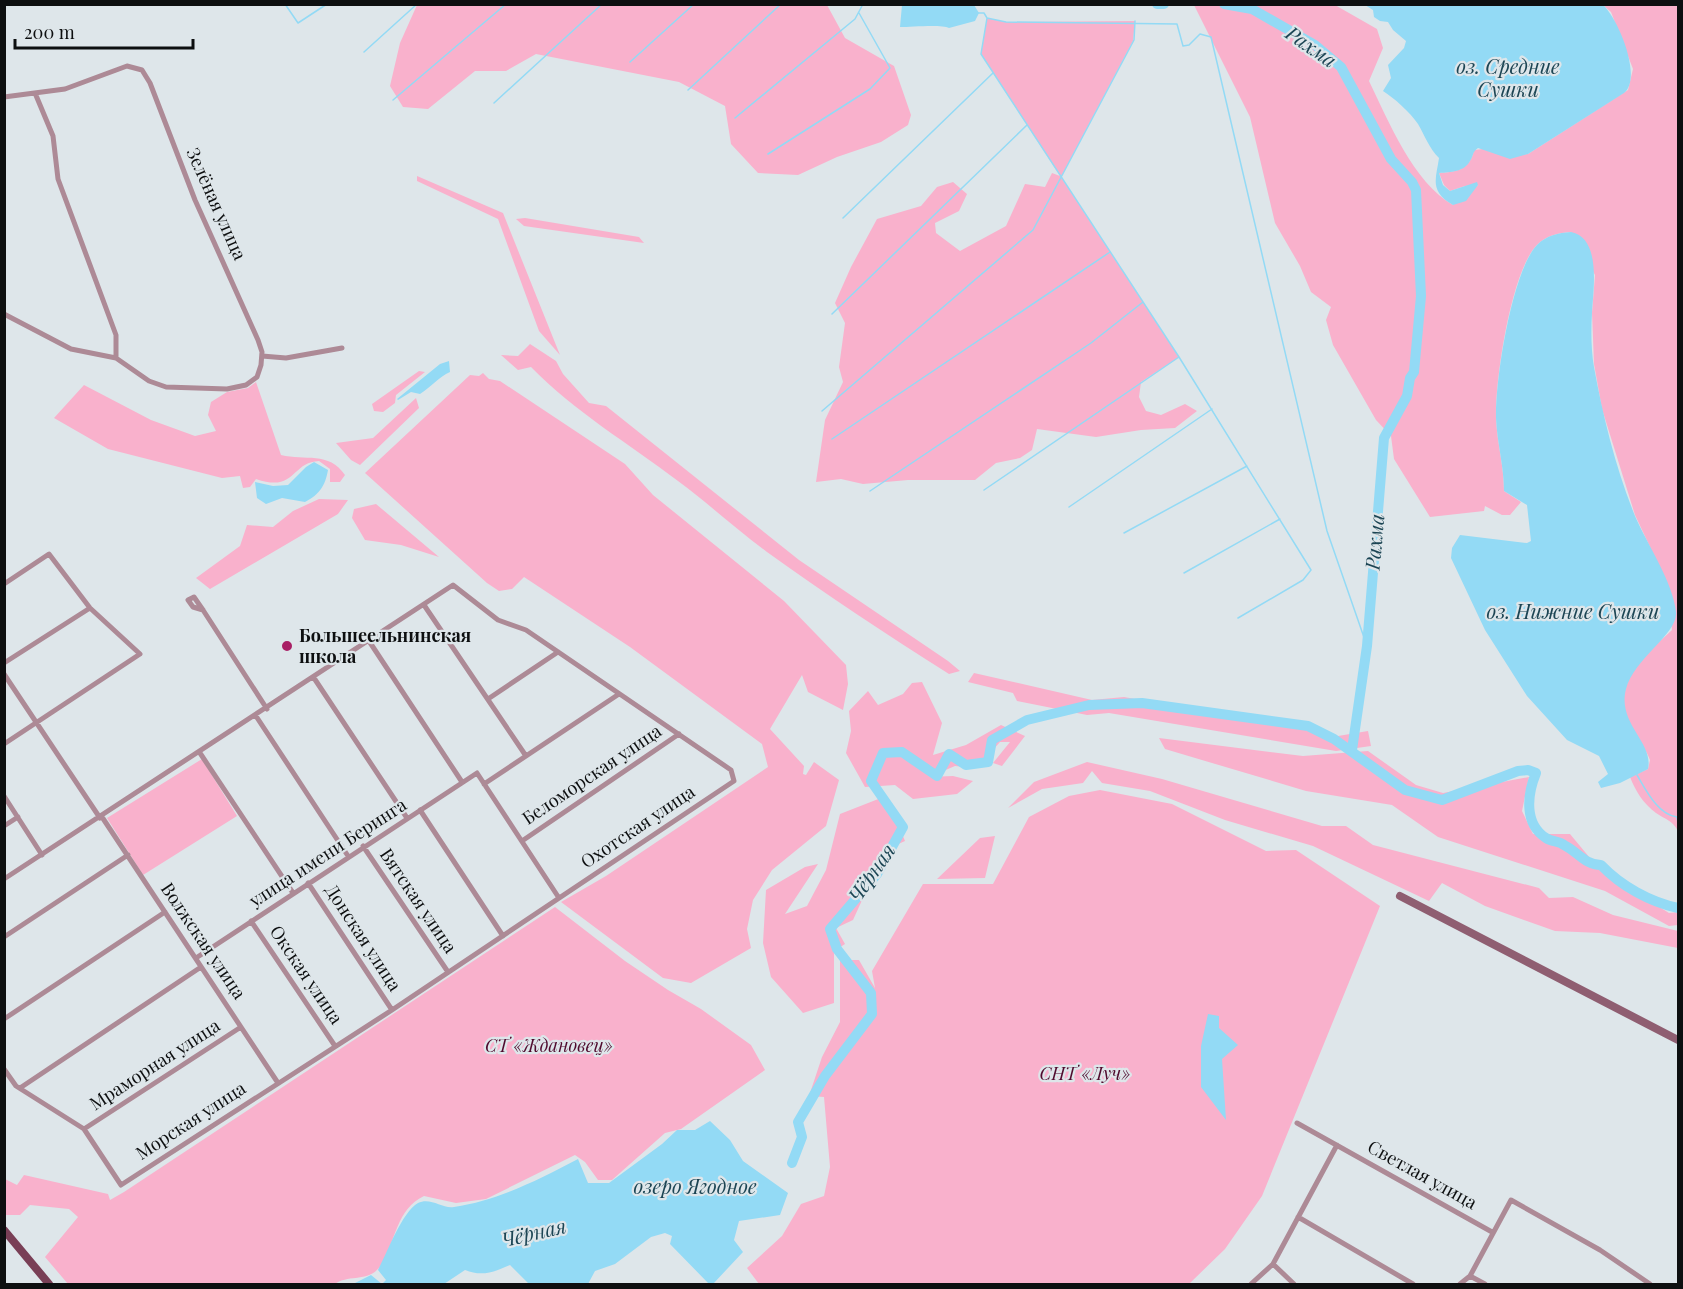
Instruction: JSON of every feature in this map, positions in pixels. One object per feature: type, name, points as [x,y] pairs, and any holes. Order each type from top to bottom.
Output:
[{"type":"main road","points":[[4,1230],[49,1284]]},
{"type":"street","name":"Зелёная улица","points":[[35,93],[65,89],[134,66],[142,70],[150,83],[176,153],[234,282],[262,358]]},
{"type":"street","points":[[4,96],[35,93],[53,136],[58,179],[116,335],[116,358]]},
{"type":"street","points":[[4,314],[71,349],[116,358],[157,385],[227,389],[246,385],[257,377],[262,358],[286,358],[342,348]]},
{"type":"street","points":[[4,584],[49,554],[90,608],[140,654],[4,744]]},
{"type":"street","points":[[4,879],[200,753],[453,585],[498,620],[526,630],[679,734]]},
{"type":"street","points":[[424,605],[526,756]]},
{"type":"street","points":[[4,663],[90,608]]},
{"type":"street","points":[[203,610],[267,709]]},
{"type":"street","points":[[369,641],[462,782]]},
{"type":"street","points":[[488,699],[558,652]]},
{"type":"street","name":"Волжская улица","points":[[4,674],[128,855],[278,1083]]},
{"type":"street","points":[[314,678],[407,818]]},
{"type":"street","points":[[559,898],[484,784],[619,693]]},
{"type":"street","name":"Вятская улица","points":[[256,716],[348,856]]},
{"type":"street","name":"Охотская улица","points":[[392,1010],[734,782],[731,770],[679,734]]},
{"type":"street","name":"Беломорская улица","points":[[522,842],[679,734]]},
{"type":"street","points":[[200,753],[293,893]]},
{"type":"street","name":"улица имени Беринга","points":[[196,958],[462,782],[477,773],[484,784]]},
{"type":"street","points":[[4,796],[42,855]]},
{"type":"street","points":[[420,810],[503,936]]},
{"type":"street","points":[[4,826],[18,817]]},
{"type":"street","name":"Вятская улица","points":[[363,846],[448,972]]},
{"type":"street","points":[[4,937],[128,855]]},
{"type":"street","name":"Донская улица","points":[[308,883],[392,1010]]},
{"type":"street","points":[[1400,896],[1678,1040]]},
{"type":"street","points":[[4,1019],[165,912]]},
{"type":"street","name":"Окская улица","points":[[251,921],[335,1046]]},
{"type":"street","points":[[20,1088],[201,967]]},
{"type":"street","name":"Морская улица","points":[[84,1128],[121,1185],[392,1010]]},
{"type":"street","name":"Мраморная улица","points":[[84,1128],[241,1027]]},
{"type":"street","points":[[4,1069],[20,1088],[84,1128]]},
{"type":"street","name":"Светлая улица","points":[[1297,1123],[1492,1232]]},
{"type":"street","points":[[1251,1284],[1273,1264],[1337,1145]]},
{"type":"street","points":[[1460,1284],[1470,1276],[1511,1200],[1600,1250],[1650,1284]]},
{"type":"street","points":[[1298,1216],[1413,1284]]},
{"type":"street","points":[[1273,1264],[1294,1284]]},
{"type":"street","points":[[1470,1276],[1485,1284]]},
{"type":"green space","points":[[417,5],[827,5],[845,38],[894,66],[911,115],[908,125],[881,142],[837,157],[798,175],[758,173],[731,144],[725,106],[679,82],[536,54],[506,71],[475,71],[428,109],[403,107],[390,86],[400,43]]},
{"type":"green space","points":[[1194,5],[1335,5],[1377,29],[1383,48],[1369,81],[1414,166],[1439,195],[1453,205],[1478,185],[1450,191],[1444,185],[1439,173],[1451,172],[1466,166],[1474,150],[1483,149],[1504,156],[1528,154],[1628,90],[1633,69],[1611,12],[1603,5],[1678,5],[1678,831],[1671,822],[1656,813],[1644,801],[1630,777],[1648,769],[1650,760],[1627,720],[1624,706],[1628,680],[1643,658],[1672,630],[1666,581],[1635,515],[1602,409],[1594,364],[1592,313],[1595,275],[1571,232],[1545,239],[1537,245],[1528,258],[1519,278],[1506,327],[1498,379],[1496,418],[1504,491],[1521,502],[1510,515],[1502,515],[1485,506],[1484,511],[1430,517],[1394,459],[1391,436],[1376,420],[1333,345],[1326,320],[1331,307],[1311,292],[1300,266],[1275,223],[1250,117]]},
{"type":"green space","points":[[987,18],[1006,22],[1135,21],[1133,41],[1061,177],[1179,357],[1141,382],[1139,397],[1146,411],[1161,415],[1185,404],[1197,411],[1175,428],[1141,430],[1096,437],[1037,429],[1032,450],[1020,458],[996,463],[975,480],[908,480],[863,484],[841,479],[816,482],[825,420],[843,382],[839,367],[845,323],[835,303],[877,219],[921,206],[937,187],[953,182],[967,194],[959,211],[935,223],[936,233],[960,251],[1006,226],[1025,184],[1045,187],[1052,173],[1060,176],[981,54]]},
{"type":"green space","points":[[417,176],[503,213],[560,355],[539,331],[498,219],[417,181]]},
{"type":"green space","points":[[525,218],[639,237],[644,243],[524,226],[516,219]]},
{"type":"green space","points":[[530,344],[556,361],[563,374],[589,403],[606,406],[799,560],[960,671],[949,674],[812,584],[756,544],[678,481],[584,413],[531,367],[518,370],[501,355],[518,356]]},
{"type":"green space","points":[[419,371],[425,372],[396,395],[395,403],[383,412],[374,411],[372,404]]},
{"type":"green space","points":[[483,373],[489,379],[500,381],[625,464],[653,495],[784,601],[846,665],[848,684],[843,710],[808,692],[802,675],[770,729],[804,766],[803,774],[806,775],[814,762],[839,780],[826,826],[772,870],[753,900],[747,929],[751,948],[691,983],[663,978],[561,902],[606,876],[768,767],[762,744],[630,647],[524,577],[512,589],[499,591],[487,583],[365,473],[470,375],[479,376]]},
{"type":"green space","points":[[256,382],[281,455],[316,458],[332,463],[339,467],[345,475],[340,482],[330,482],[330,469],[319,461],[303,466],[286,480],[269,482],[256,479],[250,487],[243,488],[240,476],[222,478],[108,449],[54,418],[84,385],[151,420],[195,436],[216,431],[208,415],[211,402],[227,392],[248,388]]},
{"type":"green space","points":[[416,398],[419,408],[360,465],[351,460],[336,443],[373,438]]},
{"type":"green space","points":[[319,499],[348,500],[338,514],[210,589],[196,578],[240,546],[247,525],[273,527],[293,511]]},
{"type":"green space","points":[[376,504],[439,557],[401,545],[365,540],[352,518],[354,509]]},
{"type":"green space","points":[[974,673],[1092,700],[1124,697],[1338,736],[1368,731],[1371,746],[1336,751],[1109,713],[1087,715],[1017,701],[1013,693],[968,682]]},
{"type":"green space","points":[[922,682],[942,723],[933,755],[966,745],[1001,725],[1025,736],[1002,766],[993,763],[1010,742],[1000,742],[977,768],[955,766],[929,777],[953,776],[973,781],[957,794],[913,799],[895,785],[865,787],[846,753],[851,731],[849,711],[868,691],[878,705],[903,694],[912,683]]},
{"type":"green space","points":[[1159,738],[1303,756],[1368,751],[1416,785],[1443,793],[1529,777],[1522,811],[1533,834],[1570,834],[1600,870],[1669,913],[1678,912],[1678,925],[1669,926],[1605,891],[1438,837],[1392,805],[1306,791],[1165,749]]},
{"type":"green space","points":[[202,759],[237,816],[143,875],[107,818]]},
{"type":"green space","points":[[1087,762],[1162,779],[1322,826],[1346,826],[1373,845],[1539,888],[1549,898],[1573,897],[1613,915],[1678,931],[1678,948],[1600,933],[1555,931],[1485,906],[1442,883],[1429,901],[1313,846],[1225,820],[1150,791],[1102,783],[1092,771],[1083,783],[1042,789],[1008,808],[1034,782]]},
{"type":"green space","name":"СНТ «Луч»","points":[[1100,790],[1172,804],[1266,851],[1296,850],[1380,906],[1262,1196],[1225,1249],[1189,1284],[759,1284],[747,1268],[782,1236],[801,1204],[824,1196],[830,1167],[824,1097],[809,1096],[822,1057],[840,1022],[840,960],[859,960],[875,988],[872,971],[923,884],[993,884],[1029,817],[1069,796]]},
{"type":"green space","points":[[886,796],[905,841],[885,850],[853,920],[836,928],[845,944],[834,951],[834,1003],[803,1013],[771,977],[763,943],[766,890],[805,867],[818,864],[785,914],[807,906],[826,870],[840,814]]},
{"type":"green space","points":[[995,836],[985,878],[937,879],[980,838]]},
{"type":"green space","name":"СТ «Ждановец»","points":[[555,907],[625,961],[701,1009],[751,1045],[765,1070],[681,1129],[665,1133],[612,1180],[598,1180],[585,1162],[575,1155],[486,1199],[456,1203],[424,1196],[415,1202],[402,1217],[386,1256],[376,1271],[335,1284],[68,1284],[45,1257],[78,1217],[69,1209],[30,1205],[20,1215],[5,1215],[5,1179],[17,1185],[24,1175],[108,1194],[110,1200]]},
{"type":"water","points":[[902,5],[974,5],[979,13],[975,21],[949,28],[900,27]]},
{"type":"water","name":"оз. Средние Сушки","points":[[1365,5],[1603,5],[1615,22],[1626,48],[1630,62],[1629,85],[1624,93],[1528,154],[1510,159],[1478,148],[1464,167],[1457,171],[1439,173],[1443,185],[1450,191],[1477,182],[1478,185],[1466,201],[1453,205],[1445,200],[1437,190],[1439,158],[1415,119],[1383,91],[1391,78],[1388,65],[1404,48],[1406,41],[1393,30],[1388,22],[1374,17],[1373,10]]},
{"type":"water","name":"оз. Нижние Сушки","points":[[1571,232],[1581,236],[1588,244],[1592,254],[1594,279],[1592,354],[1611,443],[1635,516],[1665,576],[1676,612],[1670,629],[1637,667],[1626,689],[1626,712],[1646,750],[1648,769],[1620,783],[1601,788],[1598,782],[1608,774],[1599,756],[1567,740],[1527,696],[1485,630],[1451,558],[1452,548],[1460,535],[1527,543],[1531,541],[1527,505],[1504,491],[1496,418],[1498,379],[1513,301],[1528,258],[1537,245],[1545,239]]},
{"type":"water","points":[[449,361],[450,372],[420,394],[411,392],[397,399],[440,364]]},
{"type":"water","points":[[314,462],[328,470],[321,489],[310,499],[305,502],[282,498],[266,504],[257,498],[255,482],[273,486],[288,485]]},
{"type":"water","points":[[1208,1014],[1219,1016],[1219,1028],[1238,1045],[1222,1059],[1226,1120],[1201,1087],[1201,1046]]},
{"type":"water","name":"озеро Ягодное","points":[[710,1121],[730,1140],[743,1161],[788,1193],[780,1215],[739,1221],[734,1240],[743,1252],[713,1284],[709,1284],[670,1244],[672,1236],[665,1233],[651,1237],[615,1264],[595,1271],[588,1284],[528,1283],[510,1265],[488,1273],[465,1270],[444,1284],[382,1284],[386,1280],[378,1270],[406,1215],[418,1203],[427,1201],[454,1207],[487,1200],[533,1182],[578,1159],[588,1183],[609,1183],[662,1144],[677,1130],[695,1130]]},
{"type":"water","points":[[371,1275],[382,1284],[353,1284]]},
{"type":"waterway","points":[[285,4],[298,23],[327,4]]},
{"type":"waterway","points":[[364,52],[417,4]]},
{"type":"waterway","points":[[393,100],[506,4]]},
{"type":"waterway","points":[[494,103],[602,4]]},
{"type":"waterway","points":[[630,62],[694,4]]},
{"type":"waterway","points":[[688,90],[781,4]]},
{"type":"waterway","points":[[735,118],[855,19],[863,4]]},
{"type":"waterway","name":"Рахма","points":[[1157,4],[1164,4]]},
{"type":"waterway","name":"Рахма","points":[[1224,4],[1252,9],[1315,45],[1341,67],[1391,159],[1412,182],[1416,190],[1421,296],[1414,372],[1410,378],[1407,396],[1384,438],[1367,646],[1352,750]]},
{"type":"waterway","points":[[768,154],[870,89],[890,68],[859,13]]},
{"type":"waterway","points":[[978,13],[984,13],[987,18],[1006,22],[1177,24],[1183,46],[1189,45],[1200,34],[1211,37],[1327,531],[1367,646]]},
{"type":"waterway","points":[[987,18],[981,54],[1179,357],[1311,570],[1303,580],[1238,618]]},
{"type":"waterway","points":[[822,411],[1033,230],[1134,40],[1135,21]]},
{"type":"waterway","points":[[843,218],[993,73]]},
{"type":"waterway","points":[[832,314],[1027,125]]},
{"type":"waterway","points":[[832,439],[1110,252]]},
{"type":"waterway","points":[[870,491],[1091,343],[1143,302]]},
{"type":"waterway","points":[[984,490],[1179,357]]},
{"type":"waterway","points":[[1069,507],[1212,409]]},
{"type":"waterway","points":[[1124,533],[1247,466]]},
{"type":"waterway","points":[[1184,573],[1280,519]]},
{"type":"waterway","name":"Чёрная","points":[[792,1163],[802,1137],[798,1122],[825,1076],[872,1014],[871,993],[837,949],[830,929],[877,874],[903,827],[871,781],[883,753],[902,752],[937,776],[949,754],[966,765],[988,762],[992,740],[1027,720],[1089,705],[1142,703],[1308,726],[1334,739],[1405,790],[1442,800],[1518,771],[1528,770],[1536,773],[1529,808],[1534,825],[1539,832],[1548,839],[1569,848],[1586,861],[1601,865],[1636,892],[1657,902],[1678,908]]},
{"type":"waterway","points":[[1637,775],[1658,807],[1677,817],[1678,823]]},
{"type":"place","name":"Большеельнинская школа","points":[[287,646]]}]
